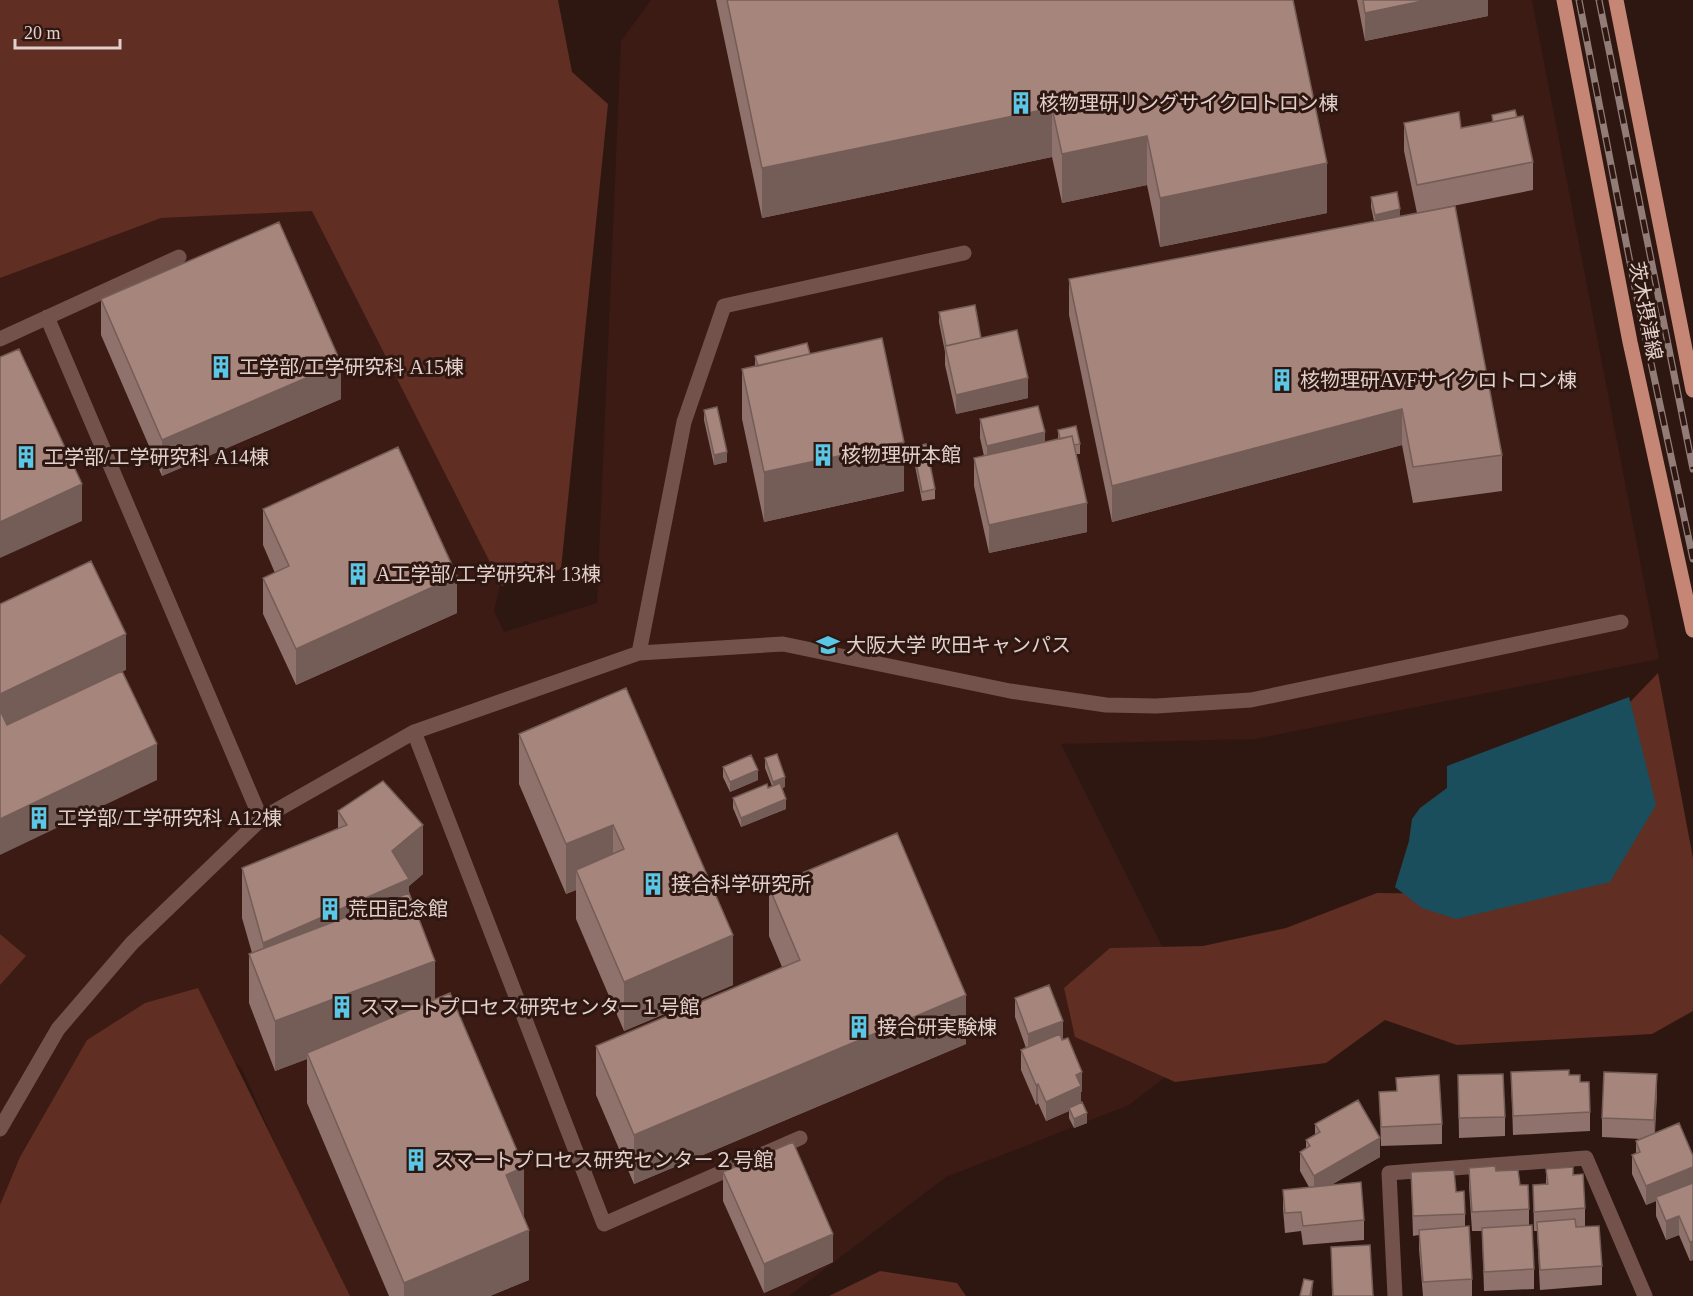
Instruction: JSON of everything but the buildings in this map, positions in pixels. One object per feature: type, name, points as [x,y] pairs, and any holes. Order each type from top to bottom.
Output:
[{"type":"main road","name":"茨木摂津線","points":[[1564,0],[1630,342],[1693,630]]},
{"type":"main road","name":"茨木摂津線","points":[[1616,0],[1693,390]]},
{"type":"street","points":[[639,653],[684,422],[724,306],[964,253]]},
{"type":"street","points":[[0,339],[180,257]]},
{"type":"street","points":[[47,317],[261,819]]},
{"type":"street","points":[[0,1129],[58,1029],[132,943],[261,819],[414,732],[639,653],[783,644],[1010,691],[1106,705],[1156,706],[1251,700],[1621,622]]},
{"type":"street","points":[[414,732],[604,1224],[800,1138]]},
{"type":"street","points":[[1395,1296],[1389,1173],[1586,1158],[1646,1296]]},
{"type":"shaded area","points":[[0,0],[558,0],[572,72],[608,104],[561,569],[502,586],[312,211],[161,218],[0,278]]},
{"type":"shaded area","name":"大阪大学 吹田キャンパス","points":[[651,0],[1532,0],[1659,659],[1255,739],[1061,744],[1210,1042],[1129,1105],[946,1177],[789,1296],[343,1296],[242,1069],[178,1007],[133,1010],[102,1039],[0,1259],[0,267],[189,194],[292,198],[407,238],[542,410],[494,611],[504,632],[597,603],[621,41]]},
{"type":"shaded area","points":[[1658,673],[1693,858],[1693,1011],[1652,1034],[1457,1045],[1385,1020],[1326,1063],[1175,1082],[1075,1037],[1064,988],[1110,948],[1203,946],[1286,928],[1377,893],[1465,894],[1605,728]]},
{"type":"shaded area","points":[[0,934],[26,956],[0,985]]},
{"type":"shaded area","points":[[198,988],[350,1296],[0,1296],[0,1205],[20,1157],[87,1040],[145,1003]]},
{"type":"shaded area","points":[[880,1271],[957,1283],[966,1296],[829,1296]]},
{"type":"water","points":[[1629,697],[1656,805],[1610,882],[1456,919],[1422,908],[1395,887],[1409,841],[1412,819],[1420,808],[1447,788],[1447,766]]},
{"type":"railway","points":[[1579,0],[1635,288],[1693,559]]},
{"type":"railway","points":[[1599,0],[1693,469]]},
{"type":"place","name":"核物理研リングサイクロトロン棟","points":[[1021,103]]},
{"type":"place","name":"工学部/工学研究科 A15棟","points":[[221,367]]},
{"type":"place","name":"核物理研AVFサイクロトロン棟","points":[[1282,380]]},
{"type":"place","name":"核物理研本館","points":[[823,455]]},
{"type":"place","name":"工学部/工学研究科 A14棟","points":[[26,457]]},
{"type":"place","name":"A工学部/工学研究科 13棟","points":[[358,574]]},
{"type":"place","name":"大阪大学 吹田キャンパス","points":[[828,645]]},
{"type":"place","name":"工学部/工学研究科 A12棟","points":[[39,818]]},
{"type":"place","name":"接合科学研究所","points":[[653,884]]},
{"type":"place","name":"荒田記念館","points":[[330,909]]},
{"type":"place","name":"スマートプロセス研究センター１号館","points":[[342,1007]]},
{"type":"place","name":"接合研実験棟","points":[[859,1027]]},
{"type":"place","name":"スマートプロセス研究センター２号館","points":[[416,1160]]}]
